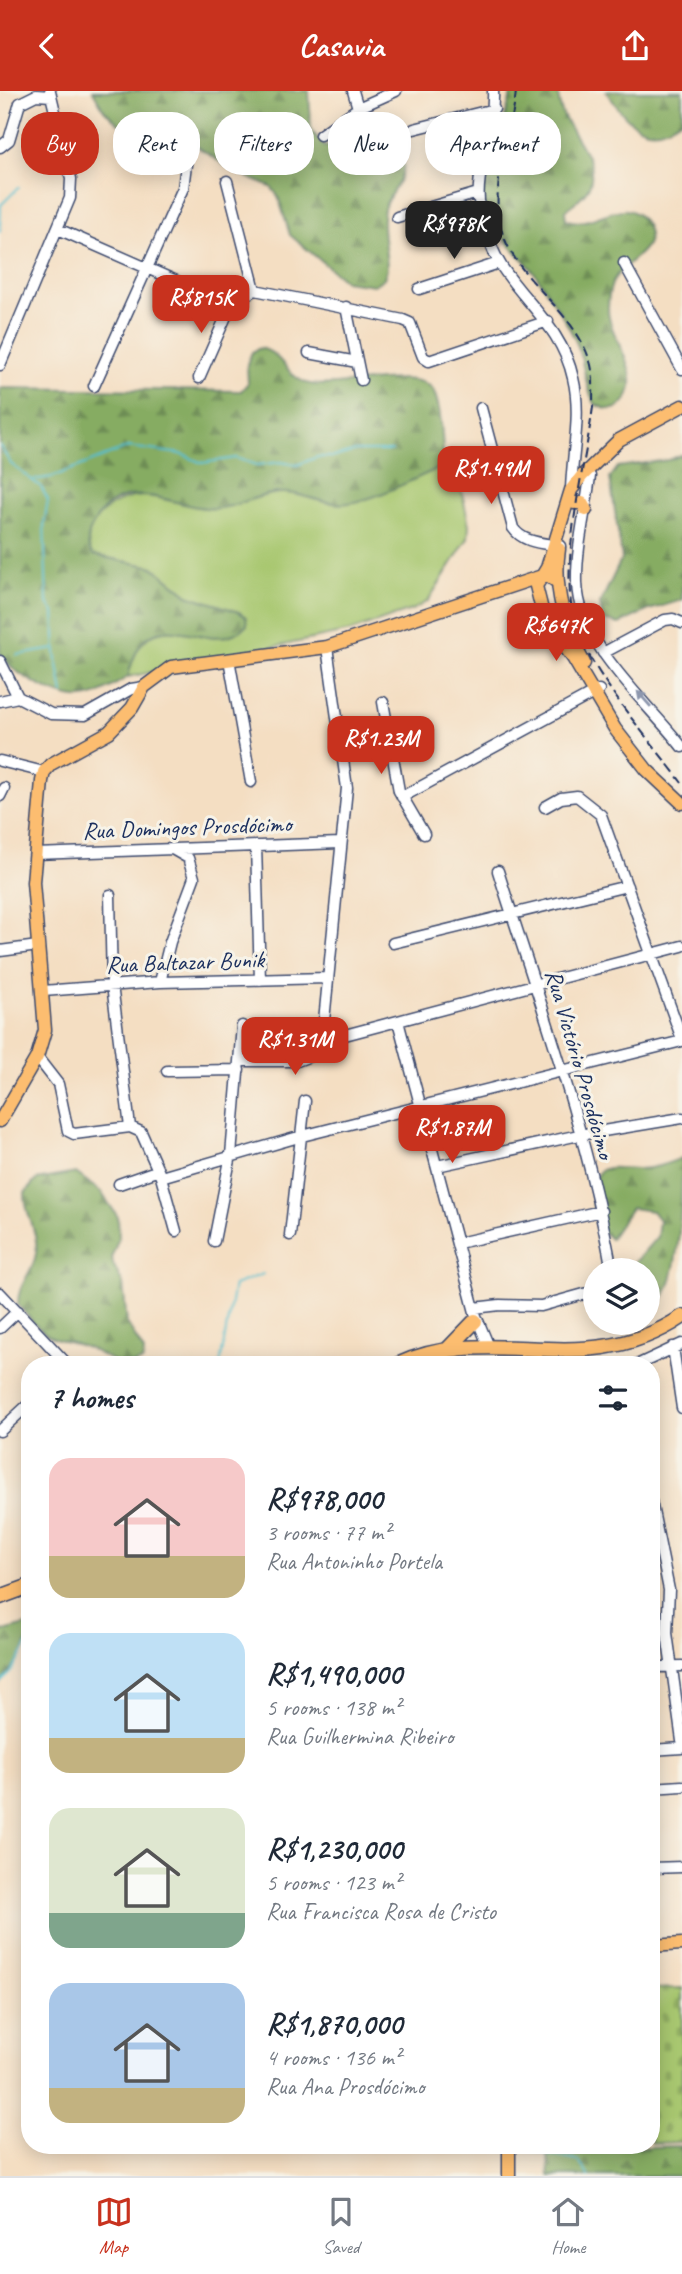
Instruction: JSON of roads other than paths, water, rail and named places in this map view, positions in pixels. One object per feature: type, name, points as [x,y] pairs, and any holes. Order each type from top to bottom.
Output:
[{"type":"highway","points":[[448,1349],[475,1315]]},
{"type":"highway","points":[[419,1356],[471,1347],[587,1351],[633,1343],[682,1317]]},
{"type":"highway","points":[[0,1597],[21,1589]]},
{"type":"main road","points":[[682,406],[619,440],[585,478],[572,496],[556,545],[539,581],[539,603],[548,622],[620,726],[624,739],[648,770],[682,803]]},
{"type":"main road","points":[[585,478],[623,446],[682,413]]},
{"type":"main road","points":[[572,496],[587,505]]},
{"type":"main road","points":[[556,545],[557,582],[565,617],[596,691]]},
{"type":"main road","points":[[0,1121],[37,1057],[45,1030],[33,882],[44,772],[51,764],[96,743],[132,708],[144,687],[171,667],[327,647],[521,582],[539,581],[549,576],[557,582]]},
{"type":"main road","points":[[548,622],[558,624],[565,617]]},
{"type":"main road","points":[[660,1945],[682,1944]]},
{"type":"main road","points":[[509,2154],[509,2176]]},
{"type":"street","points":[[353,91],[358,109]]},
{"type":"street","points":[[320,135],[358,109],[396,91]]},
{"type":"street","points":[[493,91],[494,109],[478,193],[499,263],[548,321],[568,359],[577,404],[572,496]]},
{"type":"street","points":[[0,147],[9,140],[20,103],[36,96],[51,94],[71,179],[69,198],[0,365]]},
{"type":"street","points":[[414,129],[494,109]]},
{"type":"street","points":[[94,386],[183,188],[185,175]]},
{"type":"street","points":[[227,181],[255,290]]},
{"type":"street","points":[[397,217],[478,193]]},
{"type":"street","points":[[58,229],[146,270],[231,305]]},
{"type":"street","points":[[419,289],[499,263]]},
{"type":"street","points":[[624,263],[682,369]]},
{"type":"street","points":[[199,378],[231,305],[255,290],[346,307],[410,323],[423,356],[429,361],[548,321]]},
{"type":"street","points":[[346,307],[361,380]]},
{"type":"street","points":[[309,353],[357,362]]},
{"type":"street","points":[[481,408],[513,528],[518,536],[527,540],[556,545]]},
{"type":"street","points":[[572,462],[585,478],[587,505],[577,581],[582,617],[603,653],[682,747]]},
{"type":"street","points":[[603,653],[665,620],[673,619],[682,623]]},
{"type":"street","points":[[167,1071],[297,1061],[318,1053],[322,1041],[347,779],[327,647]]},
{"type":"street","points":[[229,659],[251,782]]},
{"type":"street","points":[[0,661],[18,697],[51,714],[85,715],[131,689],[144,687]]},
{"type":"street","points":[[402,797],[596,691]]},
{"type":"street","points":[[0,701],[18,697]]},
{"type":"street","points":[[383,702],[402,797],[424,834]]},
{"type":"street","points":[[0,761],[44,772]]},
{"type":"street","points":[[120,1184],[682,1040],[601,815],[577,796],[561,798],[545,807]]},
{"type":"street","name":"Rua Domingos Prosdócimo","points":[[35,854],[340,843]]},
{"type":"street","points":[[256,846],[260,980]]},
{"type":"street","points":[[160,982],[170,942],[194,878],[188,858],[171,848]]},
{"type":"street","name":"Rua Victório Prosdócimo","points":[[498,871],[537,985],[601,1211],[610,1258]]},
{"type":"street","points":[[393,943],[627,886]]},
{"type":"street","points":[[110,895],[112,985],[130,1127]]},
{"type":"street","points":[[0,951],[38,946]]},
{"type":"street","points":[[322,1041],[682,946]]},
{"type":"street","name":"Rua Baltazar Bunik","points":[[43,991],[160,982],[328,978]]},
{"type":"street","points":[[398,1021],[475,1315],[489,1347]]},
{"type":"street","points":[[214,1241],[231,1155],[242,1026]]},
{"type":"street","points":[[37,1057],[58,1084],[68,1131],[74,1134],[130,1127],[141,1132],[159,1174],[176,1231]]},
{"type":"street","points":[[290,1235],[305,1101]]},
{"type":"street","points":[[436,1166],[579,1135],[682,1118]]},
{"type":"street","points":[[458,1243],[601,1211]]},
{"type":"street","points":[[0,1293],[60,1356]]},
{"type":"street","points":[[475,1315],[500,1305],[541,1306],[583,1294]]},
{"type":"street","points":[[0,1328],[18,1311]]},
{"type":"street","points":[[471,1347],[475,1315]]},
{"type":"street","points":[[655,1356],[677,1345],[682,1408]]},
{"type":"street","points":[[0,1431],[21,1411]]},
{"type":"street","points":[[660,1548],[668,1590],[666,1623],[677,1666],[682,1741]]},
{"type":"street","points":[[668,1590],[682,1590]]},
{"type":"street","points":[[660,1749],[682,1748]]},
{"type":"street","points":[[660,1787],[682,1786]]},
{"type":"street","points":[[660,1868],[682,1867]]},
{"type":"waterway","points":[[0,231],[1,205],[19,187]]},
{"type":"waterway","points":[[0,446],[11,464],[41,487],[48,500],[44,524],[47,602],[54,612],[56,654],[63,694]]},
{"type":"waterway","points":[[33,480],[52,477],[129,447],[181,454],[202,463],[236,458],[257,465],[281,462],[297,465],[317,457],[334,457],[356,451],[392,451]]},
{"type":"waterway","points":[[17,655],[55,649]]},
{"type":"waterway","points":[[222,1356],[234,1285],[263,1274]]},
{"type":"waterway","points":[[0,1683],[11,1673],[21,1656]]},
{"type":"waterway","points":[[545,2154],[578,2161],[589,2176]]},
{"type":"railway","points":[[516,91],[499,177],[498,211],[501,228],[519,265],[573,328],[583,345],[593,375],[593,407],[571,543],[570,597],[574,619],[592,661],[682,783]]}]
